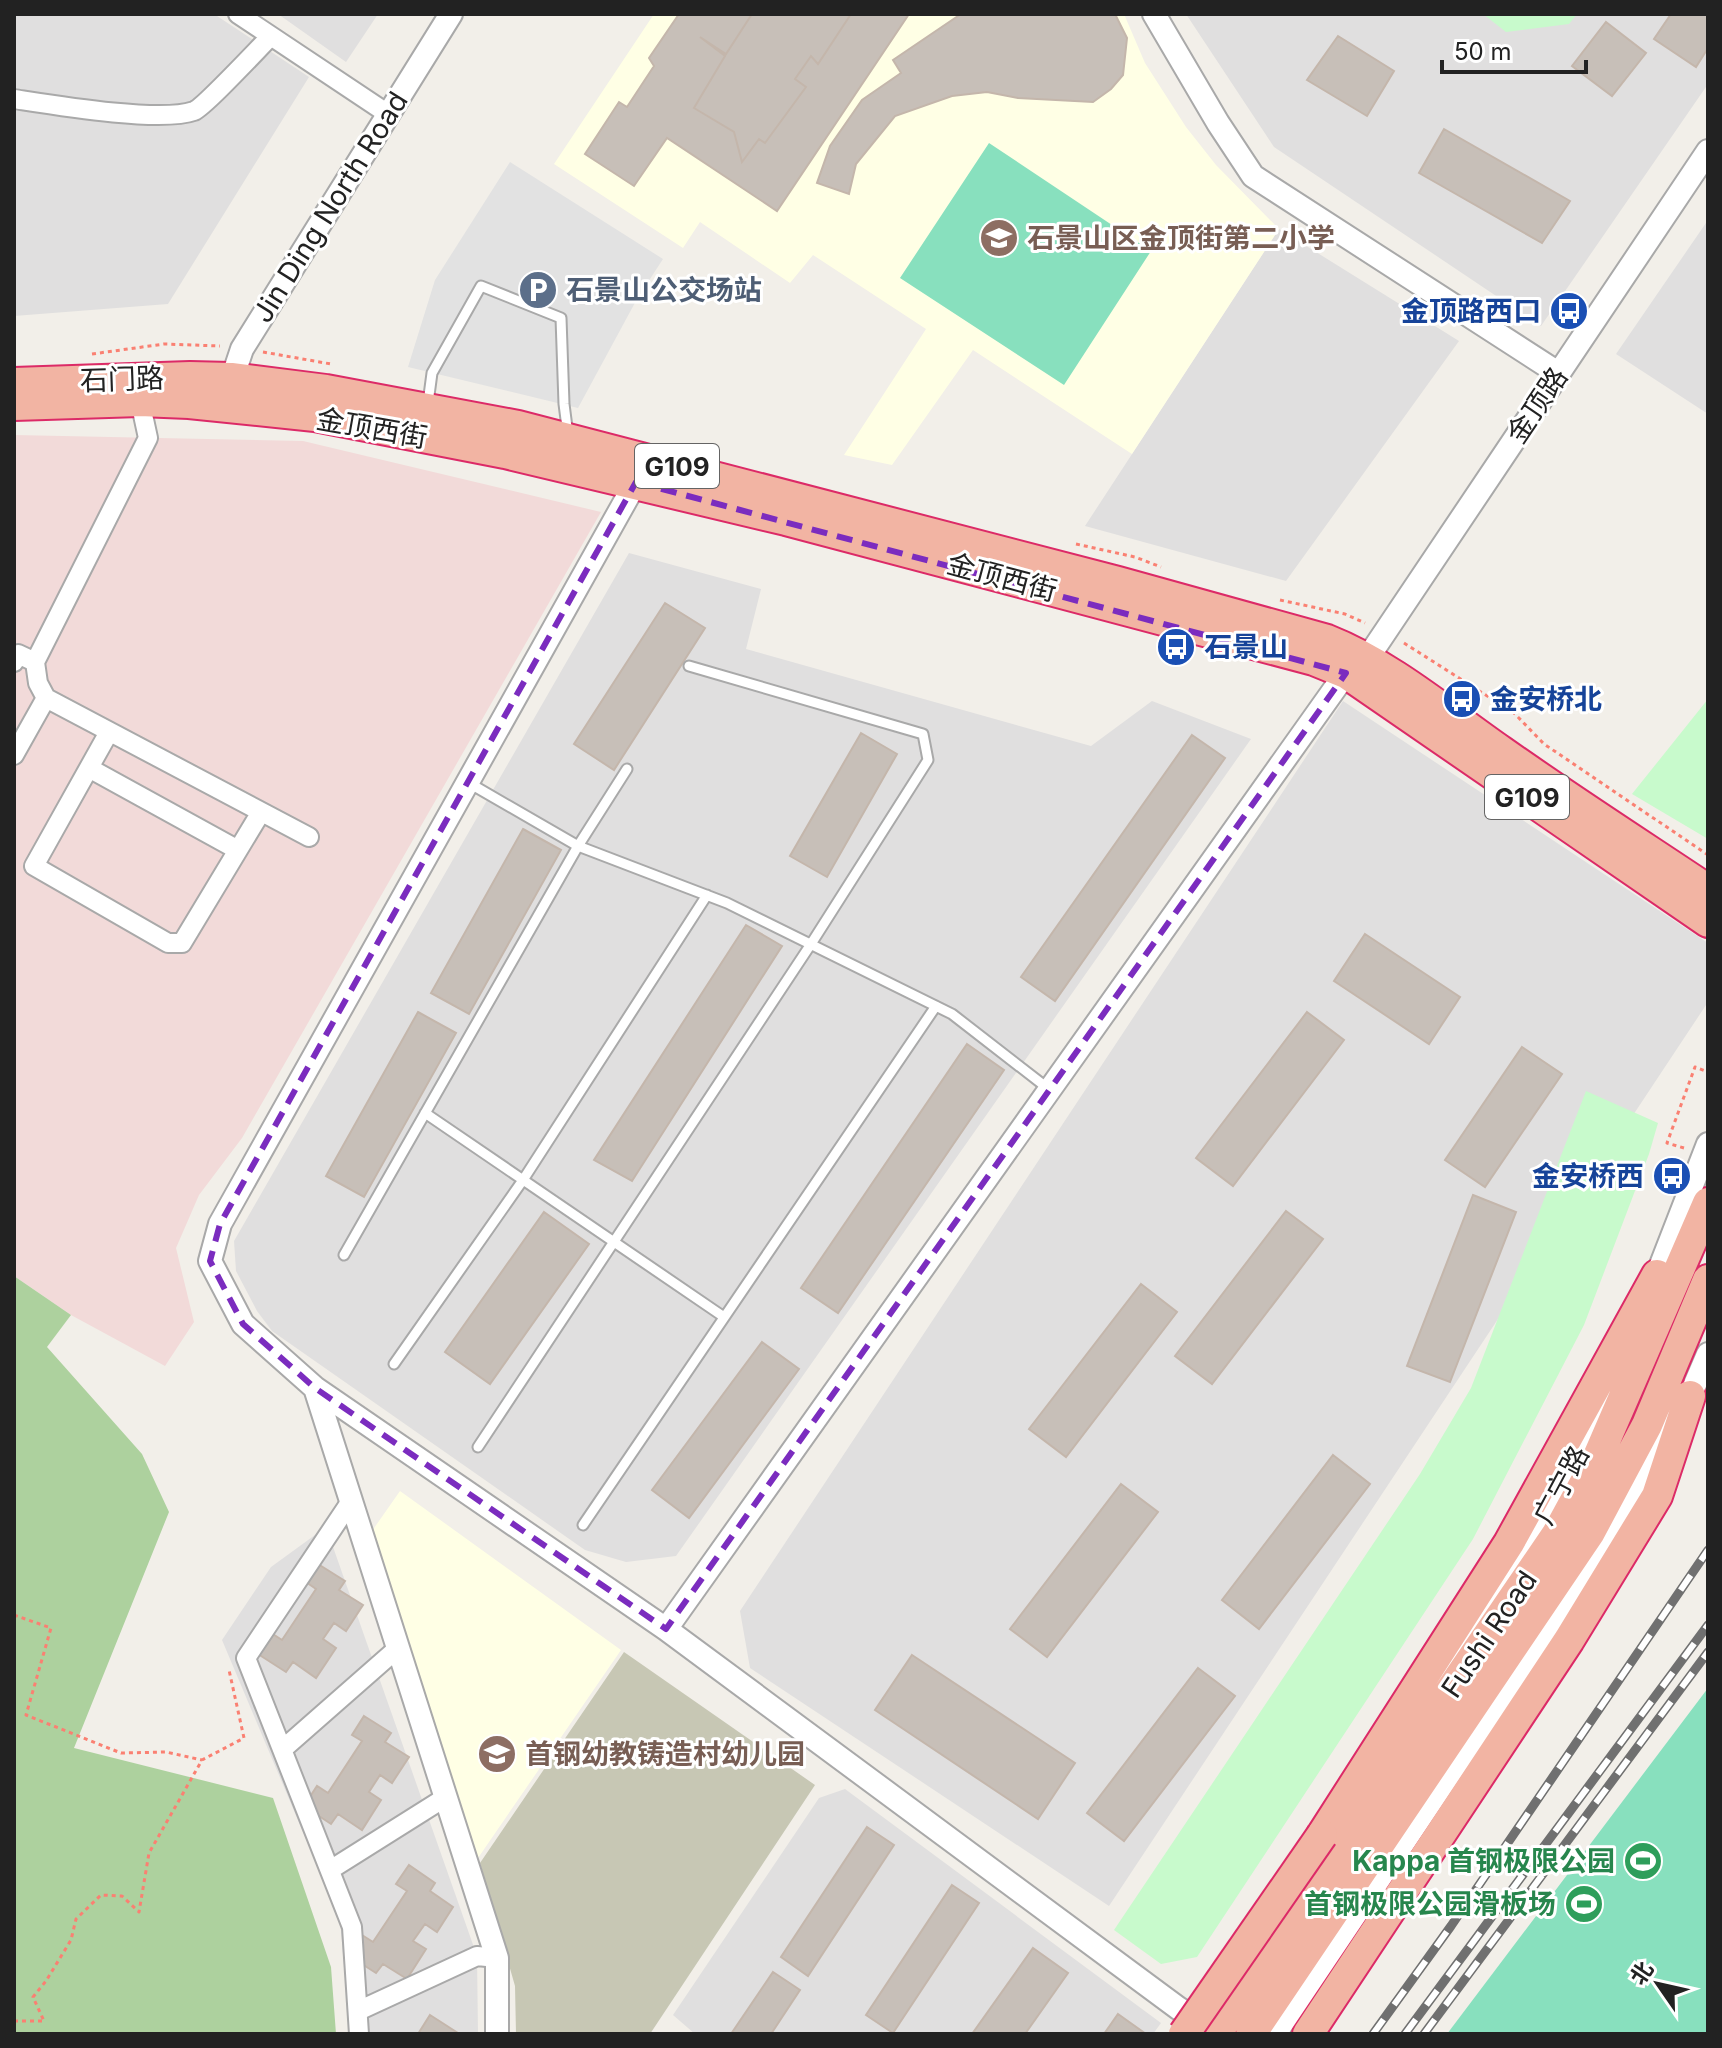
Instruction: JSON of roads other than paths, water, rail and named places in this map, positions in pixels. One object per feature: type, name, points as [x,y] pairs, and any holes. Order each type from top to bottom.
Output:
[{"type":"highway","name":"石门路","points":[[14,383],[228,393]]},
{"type":"highway","name":"金顶西街","points":[[228,393],[326,390],[425,423],[636,482],[1297,656],[1356,666],[1708,890]]},
{"type":"highway","name":"石门路","points":[[14,405],[140,401],[228,393]]},
{"type":"highway","name":"金顶西街","points":[[425,423],[569,439],[1133,586],[1327,640],[1356,666],[1708,922]]},
{"type":"highway","name":"Fushi Road","points":[[1200,2031],[1557,1534],[1594,1466],[1708,1203]]},
{"type":"highway","points":[[1200,2031],[1509,1543],[1657,1275]]},
{"type":"highway","name":"Fushi Road","points":[[1251,2034],[1590,1532],[1647,1425],[1708,1280]]},
{"type":"highway","points":[[1308,2034],[1569,1640],[1657,1496],[1690,1396]]},
{"type":"street","points":[[238,14],[388,114]]},
{"type":"street","name":"Jin Ding North Road","points":[[228,393],[242,349],[451,14]]},
{"type":"street","points":[[1154,14],[1253,176],[1558,373]]},
{"type":"street","points":[[14,99],[157,115],[196,111],[270,37]]},
{"type":"street","name":"金顶路","points":[[666,1629],[1356,666],[1708,151]]},
{"type":"street","points":[[140,401],[148,438],[35,662],[38,683],[46,698],[309,837]]},
{"type":"street","points":[[636,482],[220,1224],[210,1261],[243,1324],[315,1388],[666,1629],[1166,1999],[1200,2031]]},
{"type":"street","points":[[14,662],[18,654],[35,662]]},
{"type":"street","points":[[14,755],[46,698]]},
{"type":"street","points":[[109,732],[34,866],[168,943],[182,943],[261,812]]},
{"type":"street","points":[[89,768],[238,850]]},
{"type":"street","name":"广宁路","points":[[1200,2031],[1533,1538],[1625,1358],[1708,1144]]},
{"type":"street","points":[[1275,2034],[1607,1540],[1690,1396],[1708,1354]]},
{"type":"street","points":[[315,1388],[497,1958],[497,2034]]},
{"type":"street","points":[[351,1501],[246,1658],[352,1927],[359,2034]]},
{"type":"street","points":[[283,1749],[398,1648]]},
{"type":"street","points":[[330,1870],[446,1797]]},
{"type":"street","points":[[358,2011],[477,1956],[497,1958]]},
{"type":"lane","points":[[425,423],[432,373],[481,286],[561,318],[564,404],[569,439]]},
{"type":"lane","points":[[478,1447],[811,944],[928,760],[923,734],[689,666]]},
{"type":"lane","points":[[344,1255],[578,846],[627,769]]},
{"type":"lane","points":[[468,783],[578,846],[707,895],[952,1014],[1050,1090]]},
{"type":"lane","points":[[394,1364],[523,1180],[707,895]]},
{"type":"lane","points":[[583,1525],[936,1006]]},
{"type":"lane","points":[[425,1113],[724,1317]]},
{"type":"railway","points":[[1373,2034],[1451,1926],[1708,1550]]},
{"type":"railway","points":[[1405,2034],[1708,1625]]},
{"type":"railway","points":[[1424,2034],[1708,1652]]},
{"type":"place","name":"石景山区金顶街第二小学","points":[[999,238]]},
{"type":"place","name":"石景山公交场站","points":[[538,290]]},
{"type":"place","name":"金顶路西口","points":[[1569,311]]},
{"type":"place","name":"石景山","points":[[1176,647]]},
{"type":"place","name":"金安桥北","points":[[1462,699]]},
{"type":"place","name":"金安桥西","points":[[1672,1176]]},
{"type":"place","name":"首钢幼教铸造村幼儿园","points":[[497,1754]]},
{"type":"place","name":"Kappa 首钢极限公园","points":[[1643,1861]]},
{"type":"place","name":"首钢极限公园滑板场","points":[[1584,1904]]}]
